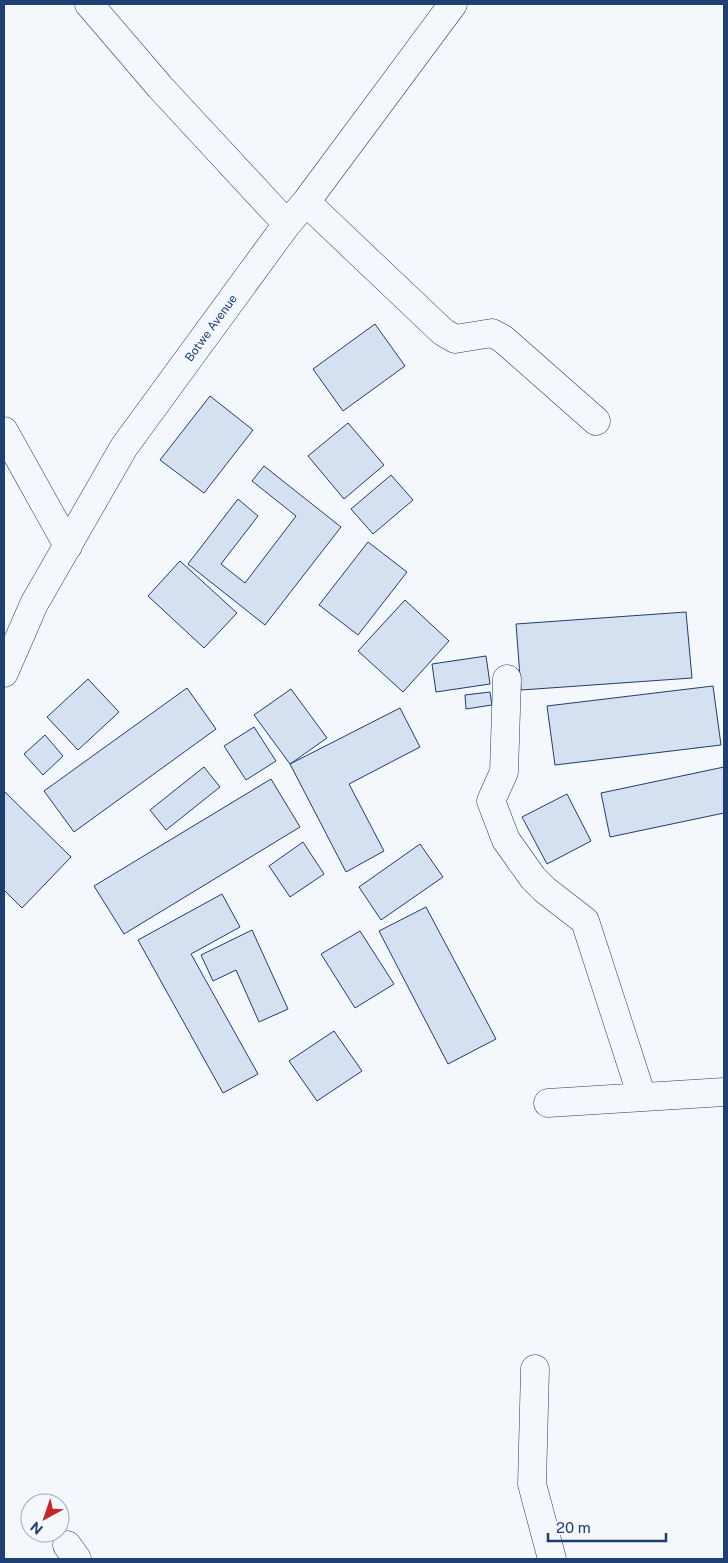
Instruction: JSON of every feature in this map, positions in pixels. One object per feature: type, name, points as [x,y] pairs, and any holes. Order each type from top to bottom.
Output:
[{"type":"street","points":[[89,4],[160,87],[287,224]]},
{"type":"street","name":"Botwe Avenue","points":[[4,673],[34,604],[124,447],[287,224],[306,202],[453,4]]},
{"type":"street","points":[[306,202],[443,332],[455,339],[492,333],[503,339],[596,421]]},
{"type":"street","points":[[4,431],[68,546]]},
{"type":"street","points":[[507,679],[504,772],[491,801],[506,840],[533,878],[545,890],[585,921],[642,1097]]},
{"type":"street","points":[[548,1103],[724,1092]]},
{"type":"street","points":[[535,1369],[532,1484],[552,1559]]},
{"type":"building","points":[[375,324],[405,366],[343,411],[313,369]]},
{"type":"building","points":[[210,396],[253,430],[204,493],[160,460]]},
{"type":"building","points":[[348,423],[384,465],[344,499],[308,456]]},
{"type":"building","points":[[264,466],[341,527],[265,625],[188,564],[238,499],[258,516],[221,564],[245,583],[296,516],[252,481]]},
{"type":"building","points":[[391,475],[413,500],[373,534],[351,509]]},
{"type":"building","points":[[368,542],[407,572],[358,635],[319,605]]},
{"type":"building","points":[[180,561],[237,613],[204,648],[148,596]]},
{"type":"building","points":[[405,600],[449,641],[403,692],[358,651]]},
{"type":"building","points":[[686,612],[692,678],[521,690],[516,624]]},
{"type":"building","points":[[486,656],[490,684],[436,692],[432,664]]},
{"type":"building","points":[[88,679],[119,712],[78,750],[47,717]]},
{"type":"building","points":[[713,686],[721,745],[555,765],[547,706]]},
{"type":"building","points":[[187,688],[216,729],[74,832],[44,791]]},
{"type":"building","points":[[291,689],[327,738],[290,764],[254,715]]},
{"type":"building","points":[[490,692],[492,705],[466,709],[465,695]]},
{"type":"building","points":[[400,708],[420,747],[349,784],[384,851],[346,872],[290,764]]},
{"type":"building","points":[[254,727],[276,761],[246,780],[224,746]]},
{"type":"building","points":[[45,735],[63,756],[43,775],[24,754]]},
{"type":"building","points":[[204,767],[220,787],[166,830],[150,810]]},
{"type":"building","points":[[724,767],[724,813],[610,837],[601,793]]},
{"type":"building","points":[[271,779],[300,827],[124,934],[94,886]]},
{"type":"building","points":[[4,791],[71,857],[22,908],[4,890]]},
{"type":"building","points":[[567,794],[591,841],[547,864],[522,817]]},
{"type":"building","points":[[303,842],[324,874],[290,897],[269,866]]},
{"type":"building","points":[[420,844],[443,877],[381,920],[359,887]]},
{"type":"building","points":[[222,894],[240,927],[191,954],[258,1074],[223,1093],[138,940]]},
{"type":"building","points":[[426,907],[496,1039],[448,1064],[379,931]]},
{"type":"building","points":[[252,930],[288,1009],[259,1022],[236,970],[213,981],[201,955]]},
{"type":"building","points":[[360,931],[394,984],[355,1008],[321,954]]},
{"type":"building","points":[[334,1031],[362,1071],[317,1101],[289,1061]]}]
